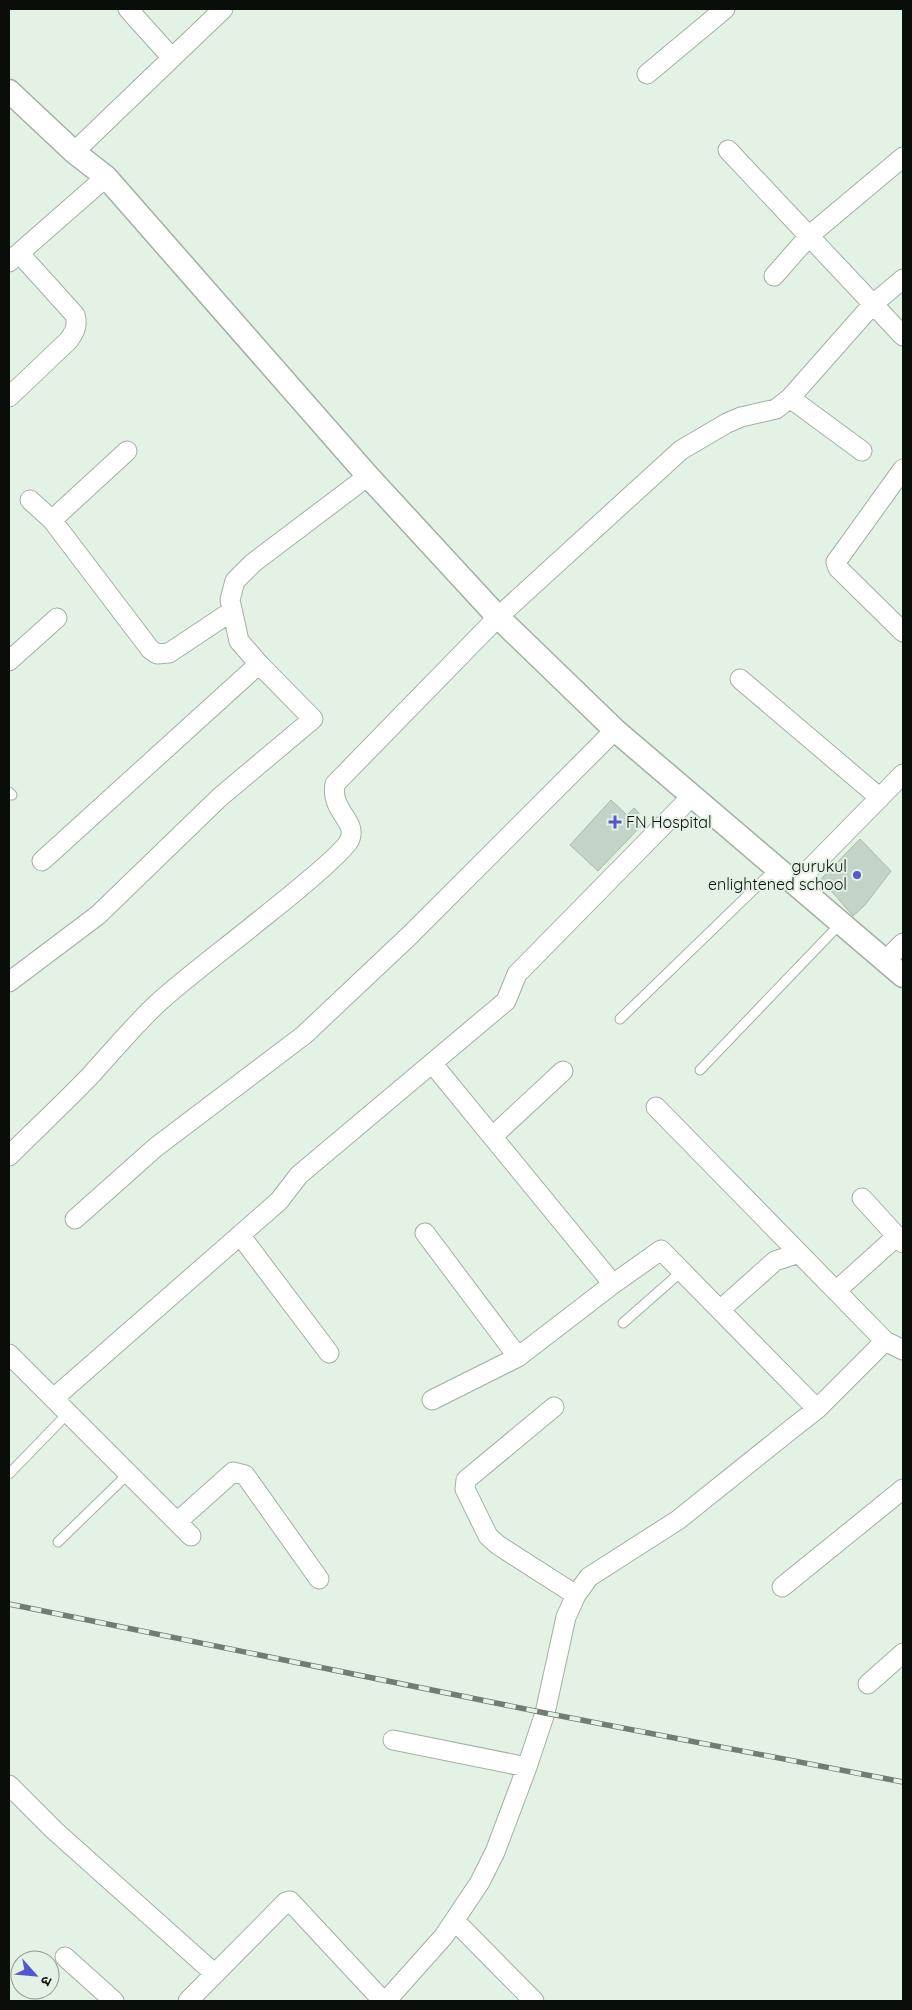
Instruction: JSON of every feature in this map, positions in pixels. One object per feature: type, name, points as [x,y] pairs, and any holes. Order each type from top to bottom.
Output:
[{"type":"street","points":[[128,9],[172,58]]},
{"type":"street","points":[[74,152],[223,9]]},
{"type":"street","points":[[647,74],[725,9]]},
{"type":"street","points":[[9,90],[74,152],[106,177],[368,476],[498,617],[615,730],[903,976]]},
{"type":"street","points":[[728,150],[903,336]]},
{"type":"street","points":[[774,276],[810,235],[903,157]]},
{"type":"street","points":[[9,397],[68,340],[78,323],[75,315],[14,257],[106,177]]},
{"type":"street","points":[[9,1156],[76,1090],[159,1002],[295,892],[342,850],[350,841],[351,835],[348,822],[336,805],[333,795],[335,784],[498,617],[681,450],[727,423],[741,417],[776,409],[790,398],[873,304],[903,279]]},
{"type":"street","points":[[790,398],[862,452]]},
{"type":"street","points":[[52,520],[127,452]]},
{"type":"street","points":[[903,469],[838,556],[836,562],[838,568],[903,632]]},
{"type":"street","points":[[9,982],[98,915],[220,797],[313,719],[259,664],[239,640],[230,600],[235,581],[253,563],[368,476]]},
{"type":"street","points":[[30,500],[52,520],[150,649],[157,654],[169,653],[232,611]]},
{"type":"street","points":[[9,661],[57,618]]},
{"type":"street","points":[[42,861],[259,664]]},
{"type":"street","points":[[740,679],[880,798]]},
{"type":"street","points":[[75,1219],[156,1147],[304,1035],[408,937],[615,730]]},
{"type":"street","points":[[795,884],[903,774]]},
{"type":"street","points":[[54,1398],[279,1201],[299,1175],[506,1002],[517,974],[692,796]]},
{"type":"street","points":[[886,960],[903,943]]},
{"type":"street","points":[[432,1064],[612,1284]]},
{"type":"street","points":[[492,1136],[563,1071]]},
{"type":"street","points":[[188,2001],[286,1902],[290,1901],[384,2001],[455,1921],[480,1882],[528,1767],[545,1712],[566,1617],[576,1595],[590,1577],[678,1520],[817,1409],[896,1342],[836,1291],[656,1107]]},
{"type":"street","points":[[836,1291],[900,1240],[862,1198]]},
{"type":"street","points":[[425,1233],[518,1357]]},
{"type":"street","points":[[240,1235],[329,1352]]},
{"type":"street","points":[[432,1400],[518,1357],[612,1284],[661,1250],[817,1409]]},
{"type":"street","points":[[720,1310],[766,1267],[775,1261],[799,1253]]},
{"type":"street","points":[[9,1354],[191,1536]]},
{"type":"street","points":[[794,1427],[802,1394]]},
{"type":"street","points":[[554,1407],[466,1480],[465,1489],[482,1526],[498,1545],[576,1595]]},
{"type":"street","points":[[176,1522],[233,1472],[239,1472],[245,1475],[319,1580]]},
{"type":"street","points":[[782,1587],[903,1489]]},
{"type":"street","points":[[868,1684],[903,1652]]},
{"type":"street","points":[[393,1740],[528,1767]]},
{"type":"street","points":[[9,1785],[55,1830],[215,1974]]},
{"type":"street","points":[[455,1921],[534,2001]]},
{"type":"street","points":[[65,1957],[114,2001]]},
{"type":"lane","points":[[620,1019],[776,868]]},
{"type":"lane","points":[[700,1070],[842,923]]},
{"type":"lane","points":[[623,1323],[682,1271]]},
{"type":"lane","points":[[9,1474],[69,1412]]},
{"type":"lane","points":[[58,1542],[129,1473]]},
{"type":"building","points":[[611,800],[627,815],[634,808],[639,813],[634,819],[641,826],[598,871],[570,845]]},
{"type":"building","name":"gurukul enlightened school","points":[[860,839],[891,871],[865,905],[853,916],[821,879]]},
{"type":"railway","points":[[9,1604],[545,1713],[903,1782]]},
{"type":"place","name":"FN Hospital","points":[[615,822]]},
{"type":"place","name":"gurukul enlightened school","points":[[857,875]]}]
